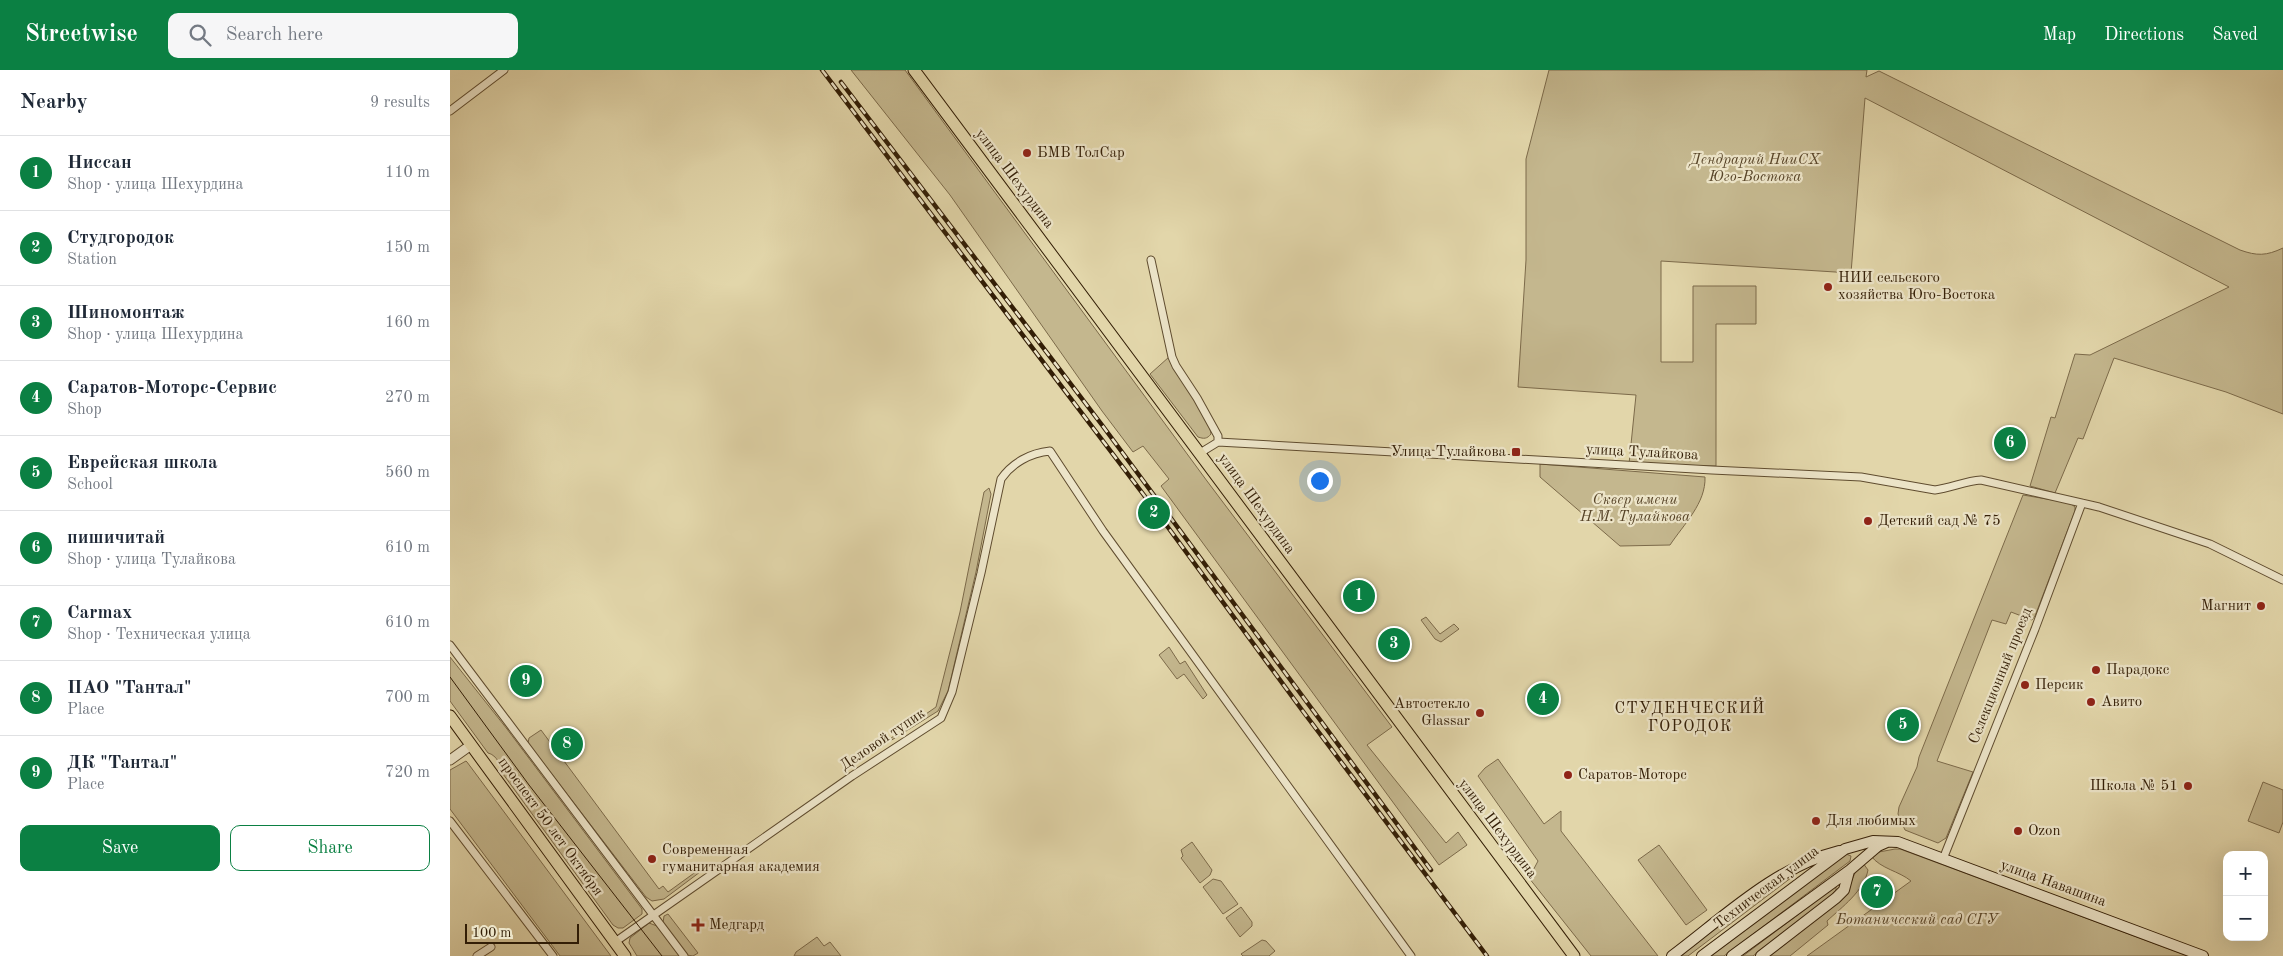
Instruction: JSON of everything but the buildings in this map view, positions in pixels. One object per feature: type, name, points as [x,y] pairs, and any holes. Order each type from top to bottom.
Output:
[{"type":"main road","name":"улица Шехурдина","points":[[914,70],[1574,956]]},
{"type":"main road","name":"проспект 50 лет Октября","points":[[450,716],[625,956]]},
{"type":"main road","name":"улица Навашина","points":[[1893,840],[2203,956]]},
{"type":"main road","name":"Техническая улица","points":[[1702,956],[1847,849],[1873,841],[1893,840]]},
{"type":"main road","points":[[1732,956],[1853,867],[1878,846],[1893,840]]},
{"type":"main road","points":[[1672,956],[1779,876],[1806,862],[1847,849]]},
{"type":"main road","points":[[1761,956],[1836,898],[1844,890],[1853,867]]},
{"type":"street","points":[[450,111],[504,70]]},
{"type":"street","points":[[1150,260],[1174,362],[1218,436],[1218,442],[1200,453]]},
{"type":"street","name":"улица Тулайкова","points":[[1218,442],[1861,477],[1935,490],[1946,489],[1970,480],[1981,480],[2099,507],[2210,544],[2283,580]]},
{"type":"street","name":"Деловой тупик","points":[[614,942],[652,914],[941,718],[952,692],[981,573],[1001,479],[1008,469],[1015,464],[1039,452],[1050,451],[1103,531],[1411,956]]},
{"type":"street","name":"Селекционный проезд","points":[[1943,859],[2037,624],[2082,503]]},
{"type":"street","points":[[450,645],[684,956]]},
{"type":"street","points":[[450,760],[471,745]]},
{"type":"street","points":[[450,821],[553,956]]},
{"type":"street","points":[[1847,849],[1855,849],[1859,853],[1859,859],[1853,867]]},
{"type":"street","points":[[477,956],[491,947]]},
{"type":"green space","points":[[851,70],[905,70],[1207,481],[1392,727],[1367,745],[1446,843],[1458,832],[1467,845],[1439,865],[1161,486],[1169,479],[1143,446],[1133,452],[950,195]]},
{"type":"green space","name":"Дендрарий НииСХ Юго-Востока","points":[[1549,70],[1867,70],[1866,77],[1879,71],[2240,250],[2261,254],[2272,253],[2283,248],[2283,414],[2226,392],[2114,358],[2083,439],[2078,438],[2055,493],[2030,486],[2051,417],[2055,418],[2075,354],[2090,355],[2229,287],[1865,98],[1851,273],[1661,261],[1661,362],[1693,362],[1693,286],[1756,286],[1756,324],[1716,324],[1716,466],[1629,464],[1636,395],[1518,387],[1526,260],[1526,159]]},
{"type":"green space","points":[[1169,357],[1204,413],[1211,434],[1207,438],[1198,437],[1150,374]]},
{"type":"green space","name":"Сквер имени Н.М. Тулайкова","points":[[1540,464],[1705,477],[1704,487],[1702,496],[1693,513],[1670,545],[1620,546],[1540,477]]},
{"type":"green space","points":[[989,488],[991,494],[976,572],[948,691],[938,711],[855,763],[936,707],[960,612],[984,492]]},
{"type":"green space","points":[[2023,495],[2070,503],[2075,507],[2075,511],[2032,620],[2011,612],[2006,624],[1992,620],[1937,761],[1973,772],[1946,838],[1938,843],[1905,830],[1898,814],[1899,807],[1917,767],[1919,757]]},
{"type":"green space","points":[[1426,617],[1440,634],[1454,624],[1459,629],[1441,642],[1435,639],[1421,620]]},
{"type":"green space","points":[[1169,647],[1180,664],[1185,661],[1207,695],[1203,699],[1184,674],[1177,679],[1159,655]]},
{"type":"green space","points":[[450,657],[507,729],[642,909],[642,914],[623,928],[613,925],[503,774],[496,758],[488,753],[450,701]]},
{"type":"green space","points":[[541,730],[659,889],[663,886],[668,892],[697,871],[696,869],[701,865],[704,869],[664,899],[652,901],[646,897],[528,743],[529,738]]},
{"type":"green space","points":[[1498,759],[1544,824],[1561,811],[1561,831],[1658,956],[1591,956],[1529,878],[1538,861],[1478,776],[1485,768]]},
{"type":"green space","points":[[466,761],[611,956],[560,956],[450,809],[450,770]]},
{"type":"green space","points":[[2263,782],[2283,790],[2283,822],[2279,833],[2248,821]]},
{"type":"green space","points":[[1192,842],[1212,870],[1210,875],[1200,883],[1181,858],[1183,856],[1181,850]]},
{"type":"green space","points":[[1659,845],[1707,910],[1686,925],[1638,860]]},
{"type":"green space","name":"Ботанический сад СГУ","points":[[1900,849],[2188,956],[1807,956],[1911,881],[1880,864],[1871,856],[1879,852]]},
{"type":"green space","points":[[1846,854],[1851,856],[1850,861],[1724,956],[1709,956]]},
{"type":"green space","points":[[1863,863],[1868,870],[1866,878],[1852,898],[1827,921],[1828,925],[1790,956],[1766,956],[1847,892],[1857,868]]},
{"type":"green space","points":[[1804,868],[1688,956],[1676,956],[1780,878]]},
{"type":"green space","points":[[1213,879],[1221,881],[1238,904],[1223,914],[1203,887]]},
{"type":"green space","points":[[1836,886],[1836,890],[1831,896],[1753,956],[1743,956]]},
{"type":"green space","points":[[1241,907],[1252,922],[1252,926],[1240,937],[1226,918]]},
{"type":"green space","points":[[668,914],[698,953],[693,956],[687,955],[663,923],[664,916]]},
{"type":"green space","points":[[649,923],[657,926],[680,956],[637,956],[629,943],[630,938]]},
{"type":"green space","points":[[817,937],[824,946],[830,942],[841,956],[794,956],[796,952]]},
{"type":"green space","points":[[1262,940],[1266,941],[1275,951],[1269,956],[1243,956],[1241,954]]},
{"type":"tram line","points":[[450,677],[529,785],[662,956]]},
{"type":"railway","points":[[822,70],[1156,511],[1302,710],[1487,956]]},
{"type":"railway","points":[[841,82],[1102,425],[1431,870]]},
{"type":"place","name":"БМВ ТолСар","points":[[1027,153]]},
{"type":"place","name":"НИИ сельского хозяйства Юго-Востока","points":[[1828,287]]},
{"type":"place","name":"пишичитай","points":[[2010,443]]},
{"type":"place","name":"Улица Тулайкова","points":[[1516,452]]},
{"type":"place","name":"Студгородок","points":[[1154,513]]},
{"type":"place","name":"Детский сад № 75","points":[[1868,521]]},
{"type":"place","name":"Ниссан","points":[[1359,596]]},
{"type":"place","name":"Магнит","points":[[2261,606]]},
{"type":"place","name":"Шиномонтаж","points":[[1394,644]]},
{"type":"place","name":"Парадокс","points":[[2096,670]]},
{"type":"place","name":"ДК \"Тантал\"","points":[[526,681]]},
{"type":"place","name":"Персик","points":[[2025,685]]},
{"type":"place","name":"Саратов-Моторс-Сервис","points":[[1543,699]]},
{"type":"place","name":"Авито","points":[[2091,702]]},
{"type":"place","name":"Автостекло Glassar","points":[[1480,713]]},
{"type":"place","name":"Еврейская школа","points":[[1903,725]]},
{"type":"place","name":"ПАО \"Тантал\"","points":[[567,744]]},
{"type":"place","name":"Саратов-Моторс","points":[[1568,775]]},
{"type":"place","name":"Школа № 51","points":[[2188,786]]},
{"type":"place","name":"Для любимых","points":[[1816,821]]},
{"type":"place","name":"Ozon","points":[[2018,831]]},
{"type":"place","name":"Современная гуманитарная академия","points":[[652,859]]},
{"type":"place","name":"Carmax","points":[[1877,892]]},
{"type":"place","name":"Медгард","points":[[698,925]]},
{"type":"district","name":"СТУДЕНЧЕСКИЙ ГОРОДОК","points":[[1690,718]]}]
